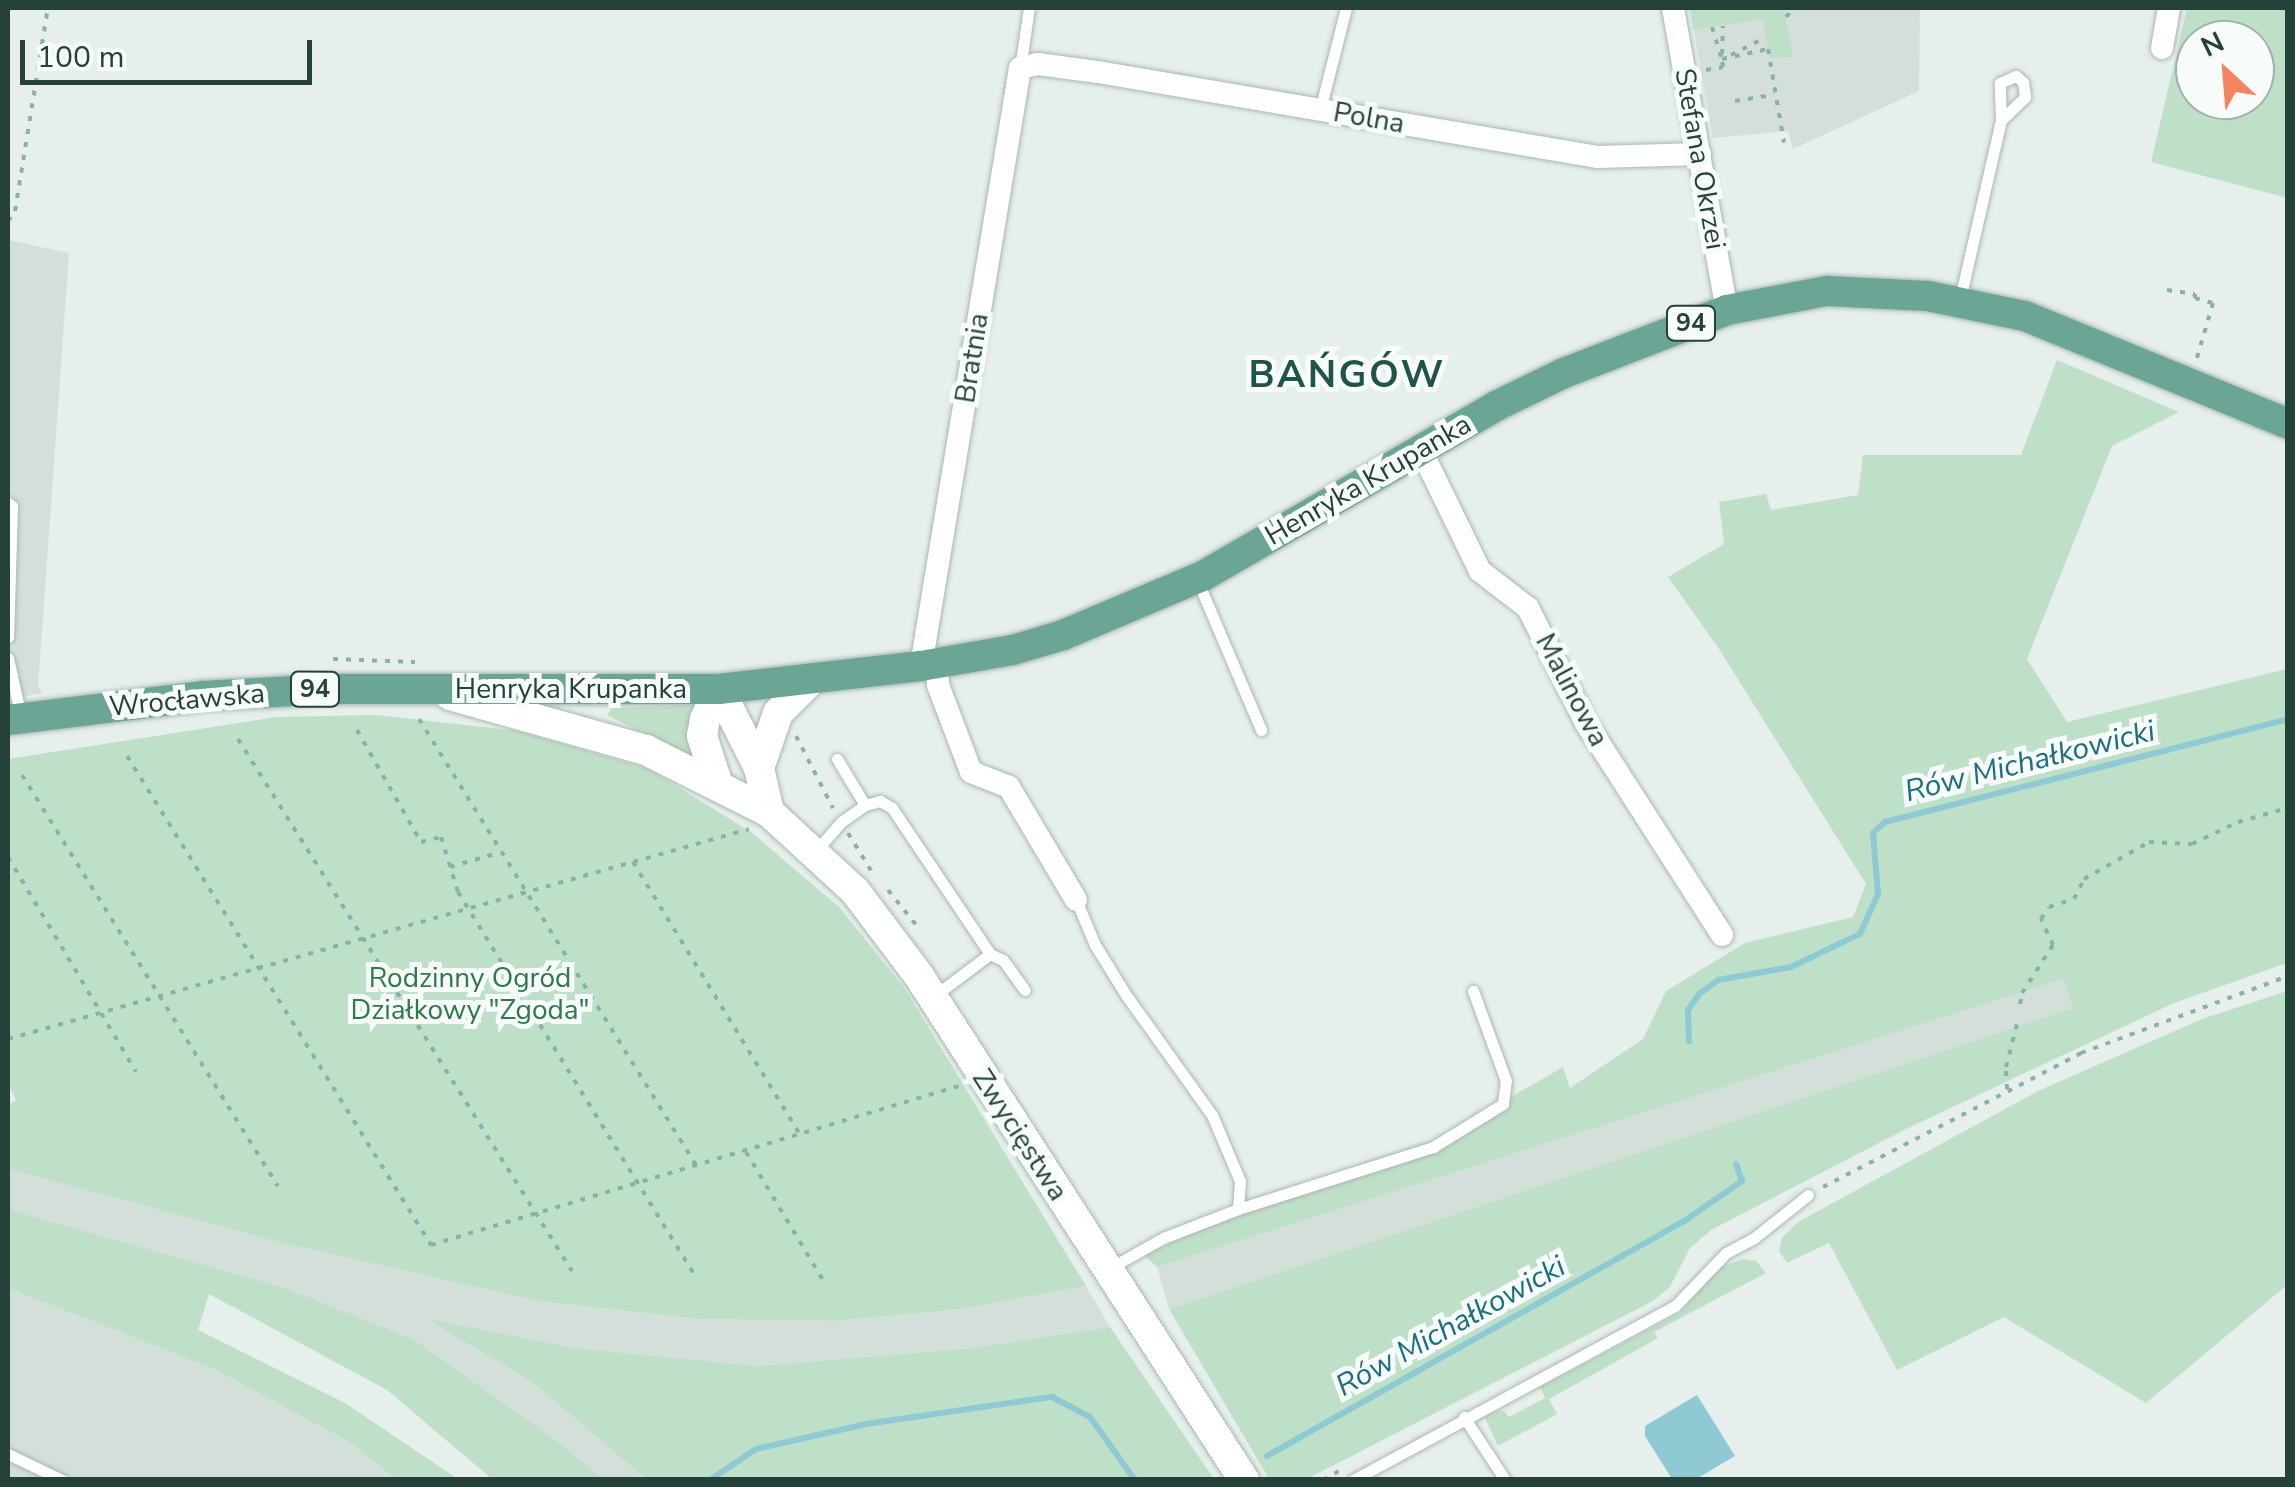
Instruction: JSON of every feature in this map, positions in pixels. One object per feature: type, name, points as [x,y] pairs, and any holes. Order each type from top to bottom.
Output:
[{"type":"main road","name":"Henryka Krupanka","points":[[427,689],[719,689],[929,665],[1013,650],[1063,635],[1197,579],[1564,373],[1727,310],[1828,291],[1892,293],[2025,316],[2288,424]]},
{"type":"main road","points":[[761,819],[759,768],[778,713],[811,680]]},
{"type":"main road","name":"Wrocławska","points":[[14,718],[203,696],[330,688],[427,689]]},
{"type":"main road","name":"Zwycięstwa","points":[[427,689],[646,750],[718,785],[814,853],[855,892],[887,930],[933,997],[1244,1480]]},
{"type":"main road","points":[[719,689],[759,768]]},
{"type":"main road","points":[[718,785],[702,736],[704,719],[719,689]]},
{"type":"street","name":"Stefana Okrzei","points":[[1674,8],[1727,310]]},
{"type":"street","points":[[2162,48],[2170,8]]},
{"type":"street","name":"Polna","points":[[1029,66],[1597,157],[1700,154]]},
{"type":"street","name":"Bratnia","points":[[929,665],[1029,66]]},
{"type":"street","name":"Malinowa","points":[[1422,450],[1480,571],[1528,608],[1586,722],[1722,935]]},
{"type":"street","points":[[929,665],[971,772],[1009,787],[1076,900]]},
{"type":"lane","points":[[1029,8],[1029,66]]},
{"type":"lane","points":[[1320,110],[1346,8]]},
{"type":"lane","points":[[1959,303],[2000,120]]},
{"type":"lane","points":[[8,503],[12,506],[8,636]]},
{"type":"lane","points":[[1197,579],[1261,730]]},
{"type":"lane","points":[[8,658],[14,718]]},
{"type":"lane","points":[[837,760],[865,805]]},
{"type":"lane","points":[[814,853],[841,822],[865,805],[880,801],[892,808],[990,954],[1003,960],[1025,990]]},
{"type":"lane","points":[[1076,900],[1105,962],[1221,1131],[1240,1181],[1238,1209]]},
{"type":"lane","points":[[933,997],[990,954]]},
{"type":"lane","points":[[1107,1270],[1162,1238],[1238,1209],[1433,1147],[1503,1104],[1506,1081],[1473,992]]},
{"type":"lane","points":[[1353,1480],[1675,1306],[1726,1252],[1754,1238],[1808,1195]]},
{"type":"lane","points":[[1464,1417],[1505,1480]]},
{"type":"lane","points":[[8,1454],[62,1480]]},
{"type":"path","points":[[8,221],[15,211],[48,8]]},
{"type":"path","points":[[1786,16],[1794,8]]},
{"type":"path","points":[[1696,71],[1723,68],[1723,26]]},
{"type":"path","points":[[1712,27],[1722,59]]},
{"type":"path","points":[[1722,59],[1766,37]]},
{"type":"path","points":[[1722,59],[1768,50],[1784,142]]},
{"type":"path","points":[[1735,101],[1776,94]]},
{"type":"path","points":[[2167,290],[2212,303],[2194,366]]},
{"type":"path","points":[[418,720],[697,1166]]},
{"type":"path","points":[[357,730],[422,842],[440,837],[469,909],[697,1280]]},
{"type":"path","points":[[238,740],[572,1271]]},
{"type":"path","points":[[128,756],[430,1245],[950,1091],[965,1082]]},
{"type":"path","points":[[22,774],[157,997],[278,1186]]},
{"type":"path","points":[[2020,1004],[2022,992],[2054,945],[2041,919],[2049,907],[2074,898],[2084,879],[2149,842],[2192,844],[2238,822],[2288,808]]},
{"type":"path","points":[[8,1039],[634,862],[761,819]]},
{"type":"path","points":[[450,868],[500,852]]},
{"type":"path","points":[[8,857],[136,1072]]},
{"type":"path","points":[[634,862],[800,1135]]},
{"type":"path","points":[[1808,1195],[2081,1054],[2288,976]]},
{"type":"path","points":[[2007,1090],[2006,1067],[2018,1020]]},
{"type":"path","points":[[746,1152],[823,1280]]},
{"type":"shaded area","points":[[1690,8],[1920,8],[1919,91],[1793,149],[1788,131],[1713,138]]},
{"type":"shaded area","points":[[8,240],[69,253],[38,686],[43,693],[8,699]]},
{"type":"shaded area","points":[[2064,978],[2074,1008],[1169,1309],[1157,1267]]},
{"type":"shaded area","points":[[8,1169],[282,1243],[538,1301],[698,1319],[835,1321],[961,1309],[1086,1286],[1110,1327],[972,1348],[757,1366],[575,1348],[430,1320],[532,1382],[646,1479],[603,1479],[560,1443],[415,1340],[289,1289],[8,1209]]},
{"type":"shaded area","points":[[8,1288],[216,1370],[351,1443],[396,1479],[8,1479]]},
{"type":"green space","points":[[1690,8],[1784,8],[1793,57],[1769,58],[1763,19],[1693,30]]},
{"type":"green space","points":[[2187,8],[2287,8],[2287,198],[2151,162],[2175,59],[2175,120],[2275,120],[2275,20],[2184,20]]},
{"type":"green space","points":[[2057,360],[2179,412],[2112,446],[2027,659],[2067,722],[2287,669],[2287,963],[2174,1003],[1906,1129],[1711,1230],[1690,1248],[1670,1287],[1653,1301],[1307,1479],[1269,1479],[1169,1309],[2073,1008],[2063,979],[1157,1267],[1144,1255],[1314,1180],[1438,1139],[1563,1067],[1570,1088],[1643,1039],[1666,991],[1745,943],[1853,917],[1866,884],[1719,649],[1668,577],[1724,544],[1719,502],[1766,494],[1771,510],[1858,495],[1863,455],[2021,455]]},
{"type":"green space","points":[[703,705],[695,760],[607,715],[612,708]]},
{"type":"green space","name":"Rodzinny Ogród Działkowy \"Zgoda\"","points":[[376,715],[518,731],[649,769],[751,832],[839,907],[905,989],[1086,1286],[961,1309],[835,1321],[698,1319],[538,1301],[282,1243],[8,1169],[8,1106],[16,1100],[8,1084],[8,759],[276,717]]},
{"type":"green space","points":[[2287,991],[2287,1285],[2146,1403],[2004,1317],[1897,1370],[1829,1243],[1787,1263],[1779,1251],[1782,1238],[1798,1222],[2038,1091],[2202,1019]]},
{"type":"green space","points":[[8,1209],[289,1289],[415,1340],[560,1443],[603,1479],[492,1479],[387,1390],[209,1294],[198,1330],[345,1403],[458,1479],[396,1479],[351,1443],[216,1370],[8,1288]]},
{"type":"green space","points":[[1744,1259],[1756,1261],[1766,1273],[1654,1332],[1658,1338],[1549,1399],[1557,1414],[1498,1446],[1485,1418],[1489,1413],[1503,1410],[1509,1417],[1545,1398],[1540,1387],[1680,1313],[1719,1267]]},
{"type":"green space","points":[[427,1319],[575,1348],[757,1366],[972,1348],[1110,1327],[1214,1479],[646,1479],[532,1382]]},
{"type":"water","points":[[1697,1395],[1735,1456],[1696,1479],[1672,1479],[1645,1436],[1645,1426]]},
{"type":"waterway","name":"Rów Michałkowicki","points":[[1689,1041],[1688,1010],[1699,994],[1718,980],[1791,967],[1860,934],[1878,894],[1873,833],[1885,822],[2288,719]]},
{"type":"waterway","name":"Rów Michałkowicki","points":[[1267,1456],[1687,1219],[1742,1181],[1736,1164]]},
{"type":"waterway","name":"Rów Michałkowicki","points":[[710,1480],[756,1449],[866,1424],[1052,1397],[1090,1417],[1135,1480]]},
{"type":"district","name":"BAŃGÓW","points":[[1347,375]]}]
